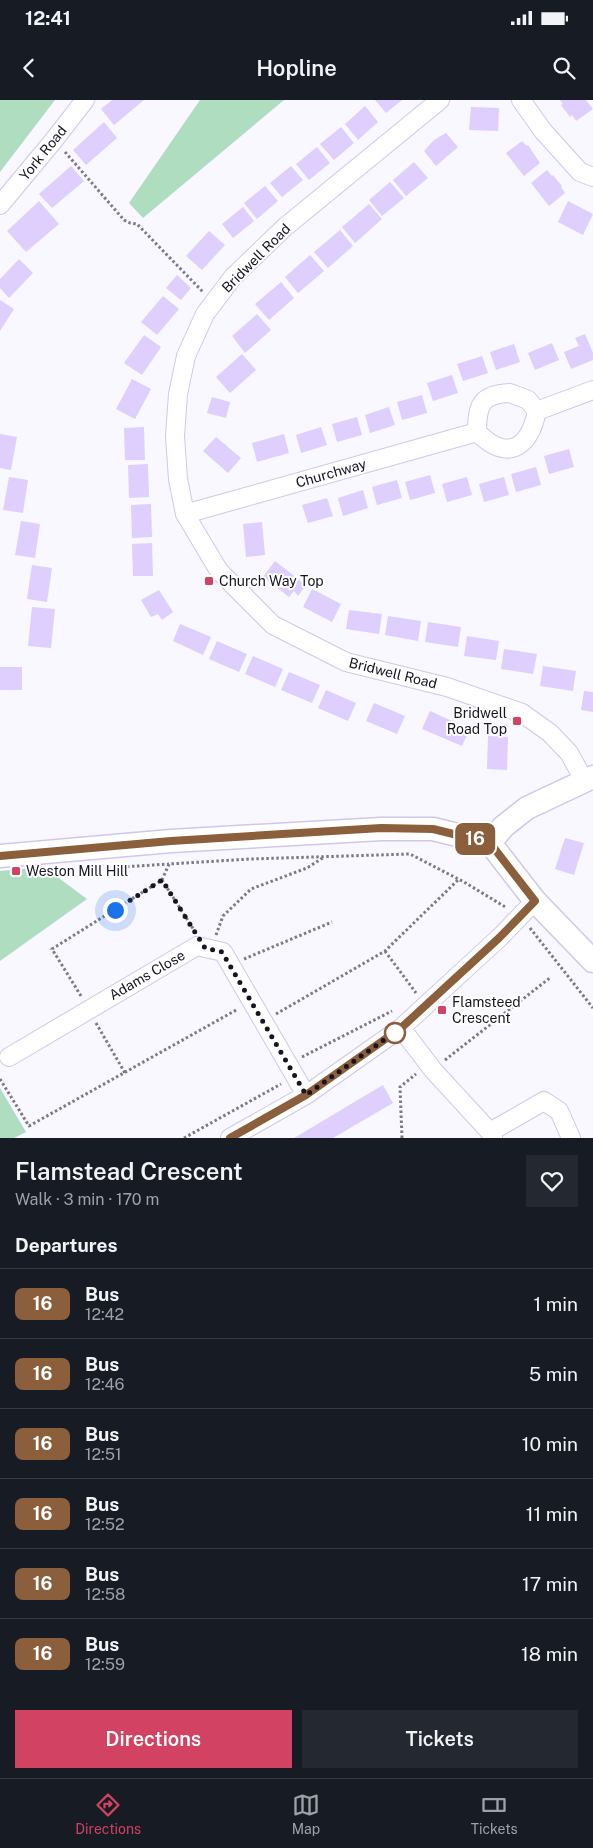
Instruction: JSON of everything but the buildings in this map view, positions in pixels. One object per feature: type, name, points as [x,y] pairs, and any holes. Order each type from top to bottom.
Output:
[{"type":"street","name":"York Road","points":[[0,205],[54,140],[84,100]]},
{"type":"street","name":"Bridwell Road","points":[[440,100],[285,227],[233,277],[205,314],[186,356],[178,394],[175,436],[178,479],[186,514],[219,571],[273,625],[346,662],[447,687],[522,713],[550,733],[589,778]]},
{"type":"street","points":[[521,100],[543,131],[580,172],[593,177]]},
{"type":"street","points":[[536,411],[593,390]]},
{"type":"street","points":[[510,393],[528,400],[536,411],[534,426],[525,442],[511,448],[497,448],[476,432],[476,414],[483,402],[494,394],[510,393]]},
{"type":"street","name":"Churchway","points":[[186,514],[476,432]]},
{"type":"street","points":[[490,843],[503,827],[527,808],[589,778]]},
{"type":"street","points":[[0,856],[171,841],[381,828],[433,829],[490,843],[528,909],[593,961]]},
{"type":"street","points":[[230,1138],[306,1095],[401,1028],[528,909]]},
{"type":"street","name":"Adams Close","points":[[9,1057],[197,946],[208,949]]},
{"type":"street","points":[[208,949],[222,952],[306,1095]]},
{"type":"street","points":[[401,1028],[431,1067],[492,1135],[544,1101],[560,1111],[571,1138]]},
{"type":"path","points":[[54,140],[124,220],[130,224],[137,224],[214,302]]},
{"type":"path","points":[[124,1073],[52,949],[162,880],[169,864],[250,858],[410,854],[459,879],[528,909]]},
{"type":"path","points":[[208,949],[223,916],[251,888],[307,868],[324,856]]},
{"type":"path","points":[[263,1022],[385,951],[459,879]]},
{"type":"path","points":[[162,880],[208,949]]},
{"type":"path","points":[[230,965],[332,922]]},
{"type":"path","points":[[538,937],[593,1008]]},
{"type":"path","points":[[385,951],[412,988]]},
{"type":"path","points":[[402,1138],[400,1087],[431,1067],[551,977]]},
{"type":"path","points":[[0,1079],[29,1126],[251,1002]]},
{"type":"path","points":[[184,1138],[291,1070],[393,1011]]},
{"type":"green space","points":[[0,100],[55,100],[0,172]]},
{"type":"green space","points":[[200,100],[284,100],[143,218],[129,203]]},
{"type":"green space","points":[[44,867],[87,899],[0,961],[0,871]]},
{"type":"green space","points":[[0,1088],[26,1132],[14,1138],[0,1138]]},
{"type":"bus line","name":"16","points":[[0,856],[171,841],[381,828],[433,829],[490,843],[535,901],[499,938],[401,1028],[306,1095],[230,1138]]},
{"type":"place","name":"Church Way Top","points":[[209,581]]},
{"type":"place","name":"Bridwell Road Top","points":[[517,721]]},
{"type":"place","name":"Weston Mill Hill","points":[[16,871]]},
{"type":"place","name":"Flamsteed Crescent","points":[[442,1010]]},
{"type":"route","points":[[115,910],[162,880],[205,948],[222,952],[306,1095],[401,1028],[395,1033]]}]
